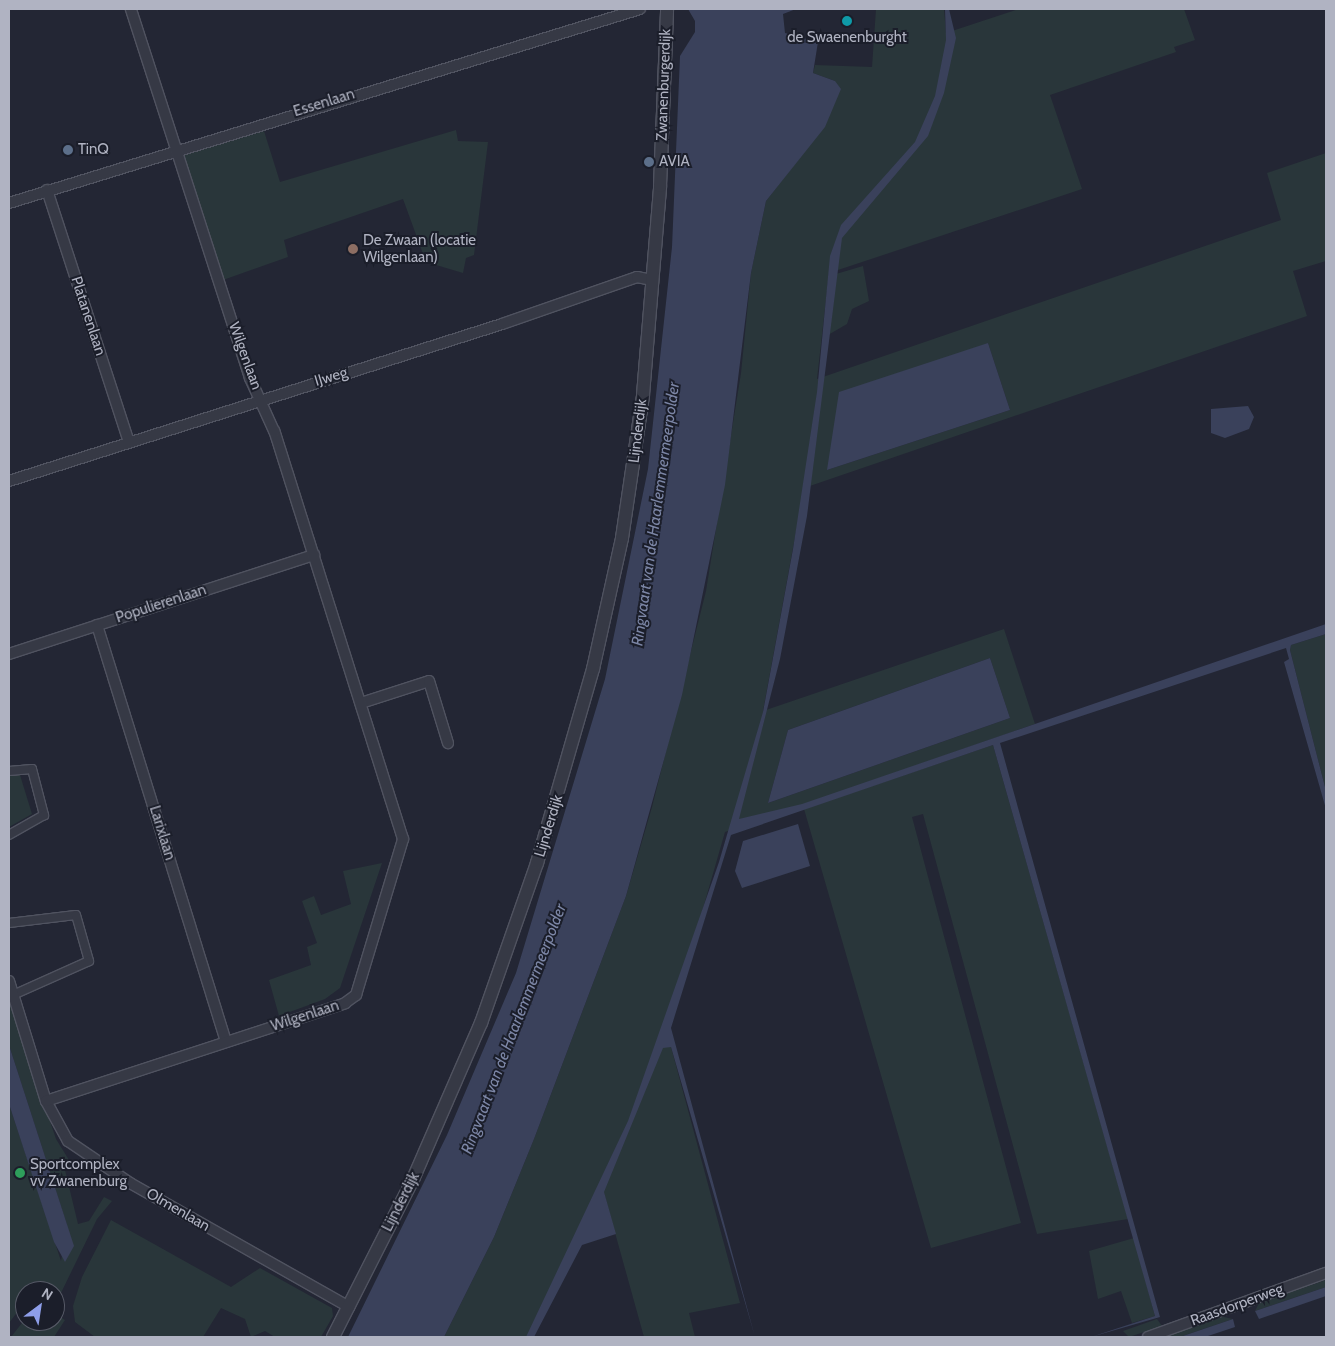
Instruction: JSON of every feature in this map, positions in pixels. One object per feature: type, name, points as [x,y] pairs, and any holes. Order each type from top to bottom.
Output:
[{"type":"street","name":"Wilgenlaan","points":[[46,1101],[345,1003],[362,982],[404,839],[314,555],[176,148],[131,9]]},
{"type":"street","name":"Essenlaan","points":[[9,203],[176,148],[640,9]]},
{"type":"street","name":"Zwanenburgerdijk","points":[[653,280],[667,9]]},
{"type":"street","name":"Platanenlaan","points":[[47,190],[129,442]]},
{"type":"street","name":"IJweg","points":[[9,481],[260,398],[502,324],[637,277],[653,280]]},
{"type":"street","name":"Lijnderdijk","points":[[333,1337],[414,1177],[481,1023],[553,813],[593,669],[622,538],[643,395],[653,280]]},
{"type":"street","name":"Populierenlaan","points":[[9,654],[314,555]]},
{"type":"street","name":"Larixlaan","points":[[97,625],[226,1041]]},
{"type":"street","points":[[361,703],[429,682],[448,743]]},
{"type":"street","points":[[9,771],[32,769],[44,815],[9,835]]},
{"type":"street","points":[[9,923],[76,915],[89,961],[13,996]]},
{"type":"street","name":"Olmenlaan","points":[[9,981],[46,1101],[58,1128],[81,1152],[349,1307]]},
{"type":"street","name":"Raasdorperweg","points":[[1148,1337],[1326,1273]]},
{"type":"shaded area","points":[[876,9],[944,9],[946,33],[1019,9],[1184,9],[1195,40],[1174,47],[1176,52],[1050,95],[1082,189],[829,273],[817,379],[1281,220],[1267,173],[1326,153],[1326,261],[1293,271],[1307,316],[804,488],[763,711],[1004,629],[1035,724],[725,832],[663,1047],[671,1047],[740,1303],[689,1313],[695,1337],[644,1337],[602,1186],[531,1337],[444,1337],[494,1237],[534,1139],[626,896],[652,807],[706,591],[741,373],[751,273],[766,201],[811,143],[835,81],[813,73],[815,65],[872,67]],"holes":[[[988,343],[1010,410],[827,470]],[[990,658],[1010,718],[768,803],[788,730]]]},
{"type":"shaded area","points":[[456,130],[458,141],[488,142],[474,255],[466,258],[463,273],[426,262],[403,199],[284,240],[288,257],[223,280],[181,156],[264,131],[280,182]]},
{"type":"shaded area","points":[[863,266],[869,301],[852,309],[847,324],[828,335],[836,274]]},
{"type":"shaded area","points":[[1326,634],[1326,791],[1290,650],[1291,645]]},
{"type":"shaded area","points":[[993,745],[1128,1219],[1037,1234],[923,814],[912,817],[1021,1223],[931,1248],[804,809]]},
{"type":"shaded area","points":[[20,775],[32,814],[9,827],[9,776]]},
{"type":"shaded area","points":[[382,863],[340,988],[325,999],[279,1016],[269,980],[311,965],[307,947],[317,943],[302,901],[314,896],[321,915],[351,904],[343,871]]},
{"type":"shaded area","points":[[9,998],[56,1139],[69,1160],[65,1170],[78,1224],[89,1221],[104,1197],[112,1201],[97,1219],[65,1285],[65,1281],[15,1281],[15,1315],[9,1323],[9,1104],[61,1261],[67,1225],[9,1045]]},
{"type":"shaded area","points":[[111,1220],[231,1287],[260,1268],[332,1308],[333,1316],[321,1337],[275,1337],[265,1331],[251,1337],[245,1319],[221,1308],[203,1337],[95,1337],[75,1322],[73,1306],[82,1277]]},
{"type":"shaded area","points":[[1134,1238],[1155,1316],[1132,1323],[1121,1291],[1098,1299],[1089,1251]]},
{"type":"shaded area","points":[[1326,1280],[1326,1287],[1255,1311],[1259,1303]]},
{"type":"shaded area","points":[[1219,1316],[1233,1319],[1180,1337],[1158,1337]]},
{"type":"shaded area","points":[[1157,1319],[1162,1326],[1129,1337],[1123,1331]]},
{"type":"shaded area","points":[[16,1331],[58,1331],[54,1337],[11,1337]]},
{"type":"water","name":"Ringvaart van de Haarlemmermeerpolder","points":[[688,9],[796,9],[783,14],[785,33],[818,42],[813,73],[835,81],[841,89],[825,127],[766,201],[751,273],[725,485],[682,695],[626,896],[534,1139],[494,1237],[444,1337],[348,1337],[447,1135],[516,973],[605,679],[648,469],[672,247],[680,56],[695,32],[695,21]]},
{"type":"water","points":[[945,9],[949,9],[956,38],[944,93],[928,136],[842,238],[807,516],[780,659],[739,819],[802,804],[1326,624],[1326,634],[1291,645],[1290,650],[1326,791],[1326,809],[1284,662],[1289,659],[1286,648],[1000,743],[1160,1317],[1091,1337],[1155,1316],[993,745],[731,835],[671,1028],[755,1337],[671,1047],[663,1048],[604,1192],[616,1234],[582,1245],[534,1337],[526,1337],[628,1121],[719,862],[763,712],[793,549],[817,392],[830,256],[841,225],[915,142],[935,96],[946,40]]},
{"type":"water","points":[[988,343],[1010,410],[827,470],[839,392]]},
{"type":"water","points":[[1248,406],[1254,417],[1249,429],[1225,438],[1211,433],[1211,409]]},
{"type":"water","points":[[990,658],[1010,718],[768,803],[788,730]]},
{"type":"water","points":[[798,824],[810,866],[742,888],[735,871],[743,841]]},
{"type":"water","points":[[9,1045],[74,1246],[65,1262],[54,1242],[9,1104]]},
{"type":"water","points":[[1326,1287],[1326,1296],[1259,1319],[1255,1311]]},
{"type":"water","points":[[1233,1319],[1235,1327],[1205,1337],[1180,1337]]},
{"type":"place","name":"de Swaenenburght","points":[[847,21]]},
{"type":"place","name":"TinQ","points":[[68,150]]},
{"type":"place","name":"AVIA","points":[[649,162]]},
{"type":"place","name":"De Zwaan (locatie Wilgenlaan)","points":[[353,249]]},
{"type":"place","name":"Sportcomplex vv Zwanenburg","points":[[20,1173]]}]
